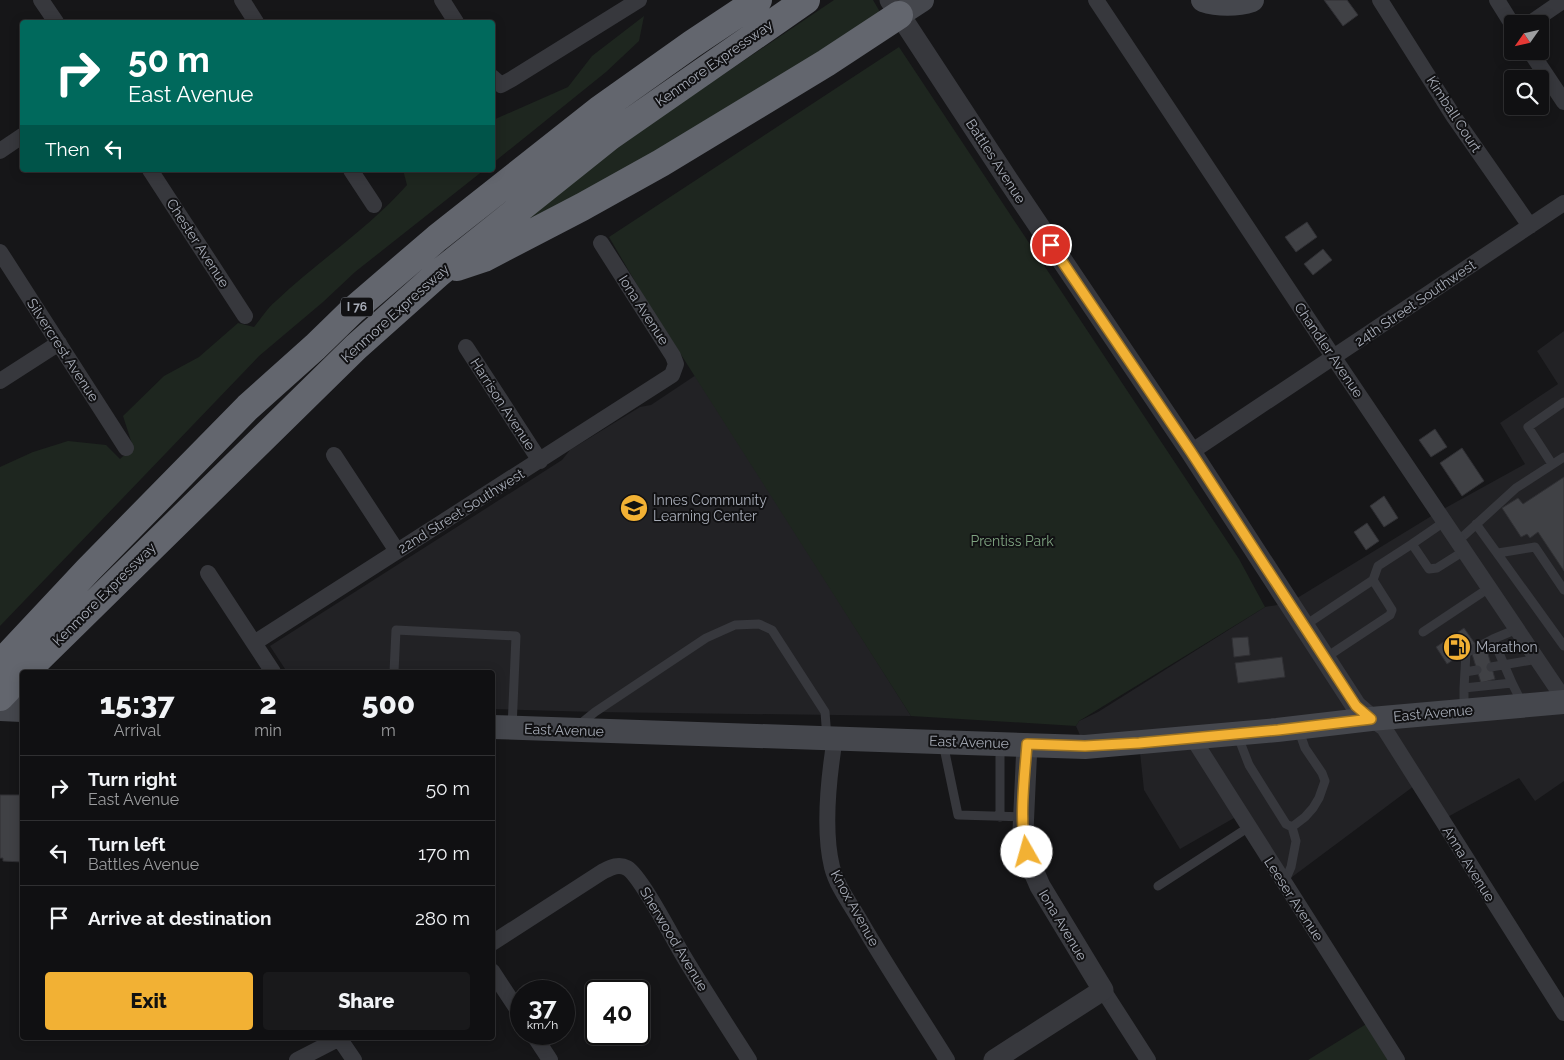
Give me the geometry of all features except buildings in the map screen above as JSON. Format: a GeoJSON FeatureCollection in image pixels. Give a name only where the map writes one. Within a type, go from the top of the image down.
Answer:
{"type":"FeatureCollection","features":[{"type":"Feature","properties":{"kind":"highway","name":"Kenmore Expressway"},"geometry":{"type":"LineString","coordinates":[[0,664],[95,563],[241,414],[315,348],[352,311],[437,238],[599,110],[758,0]]}},
{"type":"Feature","properties":{"kind":"highway","name":"Kenmore Expressway"},"geometry":{"type":"LineString","coordinates":[[28,670],[356,347],[439,273],[608,136],[806,0]]}},
{"type":"Feature","properties":{"kind":"highway"},"geometry":{"type":"LineString","coordinates":[[439,273],[484,258],[606,194],[728,123],[826,63],[894,7]]}},
{"type":"Feature","properties":{"kind":"highway","name":"Kenmore Expressway"},"geometry":{"type":"LineString","coordinates":[[0,697],[20,678]]}},
{"type":"Feature","properties":{"kind":"main road"},"geometry":{"type":"LineString","coordinates":[[894,7],[922,0]]}},
{"type":"Feature","properties":{"kind":"main road"},"geometry":{"type":"LineString","coordinates":[[1203,0],[1212,3],[1252,0]]}},
{"type":"Feature","properties":{"kind":"main road","name":"East Avenue"},"geometry":{"type":"LineString","coordinates":[[502,728],[1085,746],[1298,728],[1371,719],[1464,700],[1524,705],[1564,700]]}},
{"type":"Feature","properties":{"kind":"main road"},"geometry":{"type":"LineString","coordinates":[[0,709],[20,710]]}},
{"type":"Feature","properties":{"kind":"street"},"geometry":{"type":"LineString","coordinates":[[41,0],[55,20]]}},
{"type":"Feature","properties":{"kind":"street"},"geometry":{"type":"LineString","coordinates":[[242,0],[255,20]]}},
{"type":"Feature","properties":{"kind":"street"},"geometry":{"type":"LineString","coordinates":[[442,0],[455,20]]}},
{"type":"Feature","properties":{"kind":"street"},"geometry":{"type":"LineString","coordinates":[[495,80],[501,85],[512,79],[639,0]]}},
{"type":"Feature","properties":{"kind":"street","name":"Chandler Avenue"},"geometry":{"type":"LineString","coordinates":[[1096,0],[1564,700]]}},
{"type":"Feature","properties":{"kind":"street","name":"Kimball Court"},"geometry":{"type":"LineString","coordinates":[[1380,0],[1454,117],[1530,226]]}},
{"type":"Feature","properties":{"kind":"street"},"geometry":{"type":"LineString","coordinates":[[1497,0],[1506,15]]}},
{"type":"Feature","properties":{"kind":"street"},"geometry":{"type":"LineString","coordinates":[[1542,15],[1564,0]]}},
{"type":"Feature","properties":{"kind":"street","name":"Battles Avenue"},"geometry":{"type":"LineString","coordinates":[[894,7],[1191,452],[1356,706],[1371,719]]}},
{"type":"Feature","properties":{"kind":"street"},"geometry":{"type":"LineString","coordinates":[[1536,60],[1564,102]]}},
{"type":"Feature","properties":{"kind":"street"},"geometry":{"type":"LineString","coordinates":[[0,150],[20,137]]}},
{"type":"Feature","properties":{"kind":"street","name":"Chester Avenue"},"geometry":{"type":"LineString","coordinates":[[151,172],[245,316]]}},
{"type":"Feature","properties":{"kind":"street"},"geometry":{"type":"LineString","coordinates":[[353,172],[374,205]]}},
{"type":"Feature","properties":{"kind":"street","name":"24th Street Southwest"},"geometry":{"type":"LineString","coordinates":[[1191,452],[1564,204]]}},
{"type":"Feature","properties":{"kind":"street","name":"Iona Avenue"},"geometry":{"type":"LineString","coordinates":[[601,243],[673,356],[676,364],[675,371],[669,378]]}},
{"type":"Feature","properties":{"kind":"street","name":"Silvercrest Avenue"},"geometry":{"type":"LineString","coordinates":[[0,252],[126,448]]}},
{"type":"Feature","properties":{"kind":"street"},"geometry":{"type":"LineString","coordinates":[[0,381],[59,343]]}},
{"type":"Feature","properties":{"kind":"street","name":"Harrison Avenue"},"geometry":{"type":"LineString","coordinates":[[466,346],[540,460]]}},
{"type":"Feature","properties":{"kind":"street","name":"22nd Street Southwest"},"geometry":{"type":"LineString","coordinates":[[254,643],[669,378]]}},
{"type":"Feature","properties":{"kind":"street"},"geometry":{"type":"LineString","coordinates":[[334,454],[398,551]]}},
{"type":"Feature","properties":{"kind":"street"},"geometry":{"type":"LineString","coordinates":[[208,573],[272,670]]}},
{"type":"Feature","properties":{"kind":"street","name":"Anna Avenue"},"geometry":{"type":"LineString","coordinates":[[1371,719],[1384,728],[1564,1013]]}},
{"type":"Feature","properties":{"kind":"street","name":"Leeser Avenue"},"geometry":{"type":"LineString","coordinates":[[1192,737],[1397,1060]]}},
{"type":"Feature","properties":{"kind":"street","name":"Knox Avenue"},"geometry":{"type":"LineString","coordinates":[[831,738],[828,837],[832,869],[871,939],[947,1060]]}},
{"type":"Feature","properties":{"kind":"street","name":"Iona Avenue"},"geometry":{"type":"LineString","coordinates":[[1027,744],[1024,817],[1025,846],[1040,886],[1148,1060]]}},
{"type":"Feature","properties":{"kind":"street","name":"Sherwood Avenue"},"geometry":{"type":"LineString","coordinates":[[495,941],[611,867],[620,866],[627,868],[634,874],[749,1060]]}},
{"type":"Feature","properties":{"kind":"street"},"geometry":{"type":"LineString","coordinates":[[495,975],[510,998]]}},
{"type":"Feature","properties":{"kind":"street"},"geometry":{"type":"LineString","coordinates":[[994,1060],[1103,990]]}},
{"type":"Feature","properties":{"kind":"street"},"geometry":{"type":"LineString","coordinates":[[297,1060],[335,1040]]}},
{"type":"Feature","properties":{"kind":"street"},"geometry":{"type":"LineString","coordinates":[[340,1040],[354,1060]]}},
{"type":"Feature","properties":{"kind":"street"},"geometry":{"type":"LineString","coordinates":[[540,1045],[550,1060]]}},
{"type":"Feature","properties":{"kind":"lane"},"geometry":{"type":"LineString","coordinates":[[1552,464],[1528,427],[1564,402]]}},
{"type":"Feature","properties":{"kind":"lane"},"geometry":{"type":"LineString","coordinates":[[1412,544],[1429,569],[1437,568],[1461,546],[1476,524],[1516,488],[1564,457]]}},
{"type":"Feature","properties":{"kind":"lane"},"geometry":{"type":"LineString","coordinates":[[1304,626],[1373,580],[1378,566],[1444,522]]}},
{"type":"Feature","properties":{"kind":"lane"},"geometry":{"type":"LineString","coordinates":[[1476,524],[1564,646]]}},
{"type":"Feature","properties":{"kind":"lane"},"geometry":{"type":"LineString","coordinates":[[1498,553],[1535,547],[1564,590]]}},
{"type":"Feature","properties":{"kind":"lane"},"geometry":{"type":"LineString","coordinates":[[1325,658],[1390,615],[1392,610],[1373,580]]}},
{"type":"Feature","properties":{"kind":"lane"},"geometry":{"type":"LineString","coordinates":[[1423,632],[1489,588]]}},
{"type":"Feature","properties":{"kind":"lane"},"geometry":{"type":"LineString","coordinates":[[572,730],[595,712],[706,638],[735,625],[759,624],[772,630],[825,712],[831,738]]}},
{"type":"Feature","properties":{"kind":"lane"},"geometry":{"type":"LineString","coordinates":[[394,670],[396,630],[516,636],[514,672],[502,728]]}},
{"type":"Feature","properties":{"kind":"lane"},"geometry":{"type":"LineString","coordinates":[[1512,683],[1464,700],[1466,653],[1493,639],[1517,630]]}},
{"type":"Feature","properties":{"kind":"lane"},"geometry":{"type":"LineString","coordinates":[[1493,639],[1503,665],[1524,705]]}},
{"type":"Feature","properties":{"kind":"lane"},"geometry":{"type":"LineString","coordinates":[[1491,667],[1538,660]]}},
{"type":"Feature","properties":{"kind":"lane"},"geometry":{"type":"LineString","coordinates":[[1465,672],[1477,670]]}},
{"type":"Feature","properties":{"kind":"lane"},"geometry":{"type":"LineString","coordinates":[[1292,827],[1305,818],[1313,808],[1325,781],[1322,773],[1305,748],[1298,728]]}},
{"type":"Feature","properties":{"kind":"lane"},"geometry":{"type":"LineString","coordinates":[[1237,734],[1249,765],[1286,824],[1292,827],[1296,841],[1291,867],[1284,883]]}},
{"type":"Feature","properties":{"kind":"lane"},"geometry":{"type":"LineString","coordinates":[[942,741],[958,816],[1024,817]]}},
{"type":"Feature","properties":{"kind":"lane"},"geometry":{"type":"LineString","coordinates":[[1000,743],[1000,817]]}},
{"type":"Feature","properties":{"kind":"lane"},"geometry":{"type":"LineString","coordinates":[[1158,886],[1249,827]]}},
{"type":"Feature","properties":{"kind":"shaded area"},"geometry":{"type":"Polygon","coordinates":[[[1564,331],[1564,781],[1535,801],[1519,778],[1442,820],[1418,783],[1284,883],[1241,814],[1180,849],[1144,790],[1139,743],[1085,747],[1076,726],[1079,721],[1098,712],[1265,607],[1289,603],[1438,512],[1525,464],[1500,423],[1558,384],[1537,351],[1564,331]]]}},
{"type":"Feature","properties":{"kind":"shaded area","name":"Innes Community Learning Center"},"geometry":{"type":"Polygon","coordinates":[[[696,375],[911,716],[495,709],[495,670],[286,670],[270,646],[562,460],[570,450],[640,407],[651,405],[696,375]]]}},
{"type":"Feature","properties":{"kind":"green space"},"geometry":{"type":"Polygon","coordinates":[[[834,0],[873,0],[880,12],[684,143],[494,243],[561,189],[666,113],[834,0]]]}},
{"type":"Feature","properties":{"kind":"green space"},"geometry":{"type":"Polygon","coordinates":[[[644,16],[639,41],[606,72],[495,161],[495,119],[568,87],[592,56],[644,16]]]}},
{"type":"Feature","properties":{"kind":"green space","name":"Prentiss Park"},"geometry":{"type":"Polygon","coordinates":[[[899,47],[1239,559],[1265,607],[1079,721],[1076,726],[911,716],[643,295],[609,237],[899,47]]]}},
{"type":"Feature","properties":{"kind":"green space"},"geometry":{"type":"Polygon","coordinates":[[[404,172],[481,172],[355,272],[323,302],[259,356],[0,626],[0,467],[33,452],[68,441],[106,445],[120,459],[133,447],[123,416],[164,376],[199,357],[238,323],[254,327],[273,304],[376,216],[407,185],[404,172]]]}},
{"type":"Feature","properties":{"kind":"green space"},"geometry":{"type":"Polygon","coordinates":[[[1368,1023],[1392,1060],[1308,1060],[1368,1023]]]}},
{"type":"Feature","properties":{"kind":"place","name":"Innes Community Learning Center"},"geometry":{"type":"Point","coordinates":[634,508]}},
{"type":"Feature","properties":{"kind":"place","name":"Marathon"},"geometry":{"type":"Point","coordinates":[1457,647]}},
{"type":"Feature","properties":{"kind":"route"},"geometry":{"type":"LineString","coordinates":[[1027,852],[1024,831],[1027,744],[1085,746],[1139,743],[1371,719],[1356,706],[1191,452],[1051,245]]}}]}
